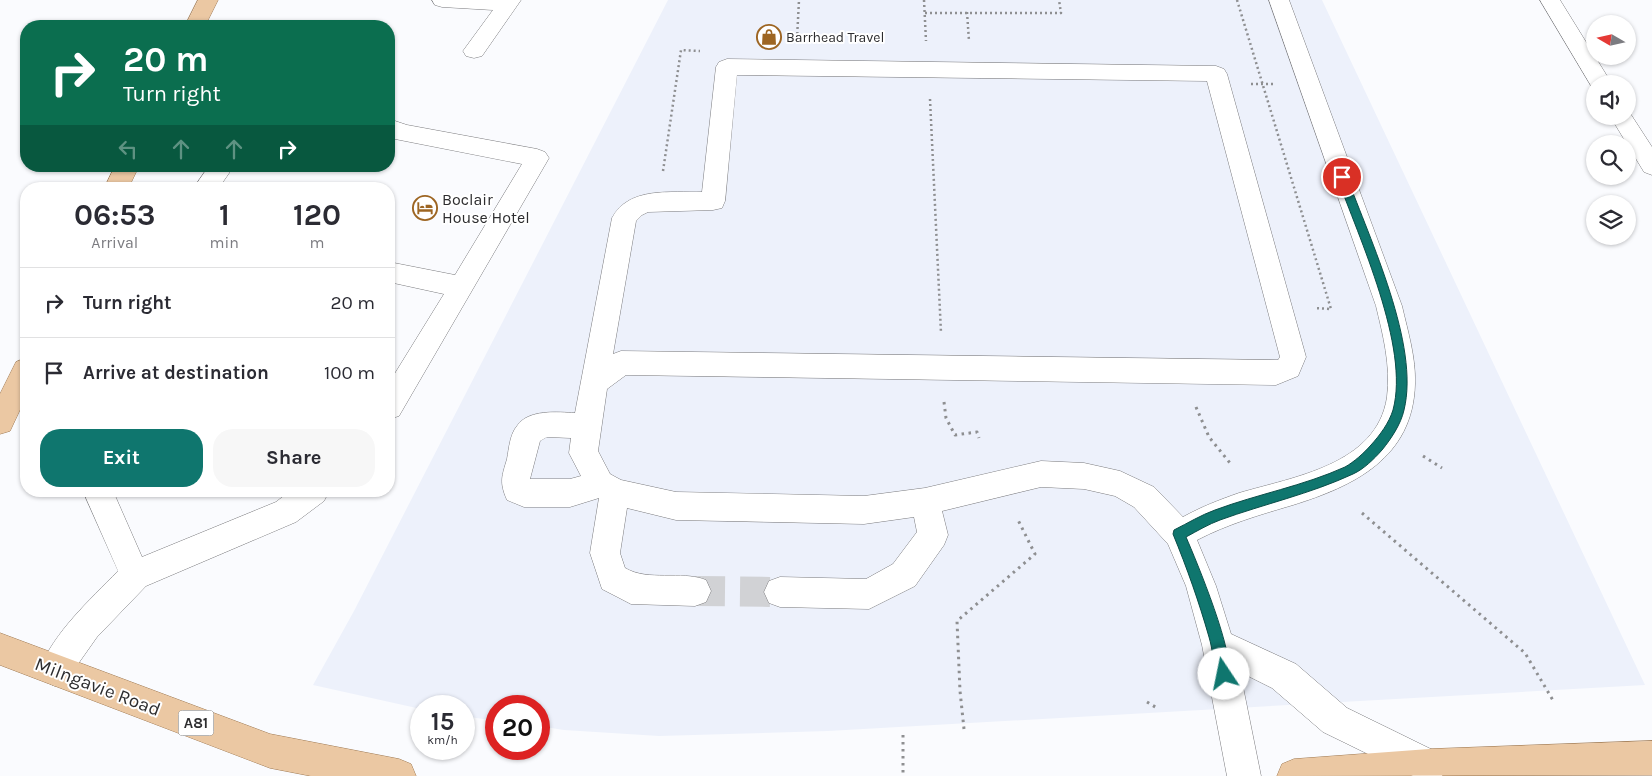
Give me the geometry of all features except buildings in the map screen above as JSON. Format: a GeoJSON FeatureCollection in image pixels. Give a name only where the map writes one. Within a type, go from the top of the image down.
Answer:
{"type":"FeatureCollection","features":[{"type":"Feature","properties":{"kind":"main road"},"geometry":{"type":"LineString","coordinates":[[198,20],[208,0]]}},
{"type":"Feature","properties":{"kind":"main road"},"geometry":{"type":"LineString","coordinates":[[0,422],[20,382]]}},
{"type":"Feature","properties":{"kind":"main road","name":"Milngavie Road"},"geometry":{"type":"LineString","coordinates":[[0,649],[270,751],[399,776]]}},
{"type":"Feature","properties":{"kind":"main road"},"geometry":{"type":"LineString","coordinates":[[1294,776],[1429,766],[1652,758]]}},
{"type":"Feature","properties":{"kind":"street"},"geometry":{"type":"LineString","coordinates":[[442,0],[510,2]]}},
{"type":"Feature","properties":{"kind":"street"},"geometry":{"type":"LineString","coordinates":[[1179,534],[1217,515],[1279,497],[1351,470],[1370,455],[1385,438],[1398,411],[1402,380],[1398,343],[1389,306],[1279,0]]}},
{"type":"Feature","properties":{"kind":"street"},"geometry":{"type":"LineString","coordinates":[[1550,0],[1596,75]]}},
{"type":"Feature","properties":{"kind":"street"},"geometry":{"type":"LineString","coordinates":[[474,51],[510,2]]}},
{"type":"Feature","properties":{"kind":"street"},"geometry":{"type":"LineString","coordinates":[[595,382],[621,363],[1276,373],[1288,368],[1293,357],[1216,74],[727,67],[713,201],[647,203],[633,208],[624,218],[587,426],[583,453],[608,487],[606,553],[613,578],[631,589],[695,591]]}},
{"type":"Feature","properties":{"kind":"street"},"geometry":{"type":"LineString","coordinates":[[1627,125],[1652,166]]}},
{"type":"Feature","properties":{"kind":"street"},"geometry":{"type":"LineString","coordinates":[[395,129],[403,133],[537,158],[395,397]]}},
{"type":"Feature","properties":{"kind":"street"},"geometry":{"type":"LineString","coordinates":[[395,273],[462,287]]}},
{"type":"Feature","properties":{"kind":"street"},"geometry":{"type":"LineString","coordinates":[[587,426],[540,426],[532,428],[527,434],[516,483],[517,490],[524,493],[570,493],[608,487],[676,506],[864,510],[925,502],[1041,474],[1084,476],[1120,484],[1144,497],[1179,534],[1200,586],[1218,644],[1244,776]]}},
{"type":"Feature","properties":{"kind":"street"},"geometry":{"type":"LineString","coordinates":[[101,497],[135,575]]}},
{"type":"Feature","properties":{"kind":"street"},"geometry":{"type":"LineString","coordinates":[[55,670],[86,626],[135,575],[286,512],[306,497]]}},
{"type":"Feature","properties":{"kind":"street"},"geometry":{"type":"LineString","coordinates":[[780,592],[870,594],[904,575],[933,535],[925,502]]}},
{"type":"Feature","properties":{"kind":"street"},"geometry":{"type":"LineString","coordinates":[[1218,644],[1284,676],[1335,720],[1429,766]]}},
{"type":"Feature","properties":{"kind":"path"},"geometry":{"type":"LineString","coordinates":[[924,0],[926,42]]}},
{"type":"Feature","properties":{"kind":"path"},"geometry":{"type":"LineString","coordinates":[[925,13],[1060,13],[1058,0]]}},
{"type":"Feature","properties":{"kind":"path"},"geometry":{"type":"LineString","coordinates":[[1237,0],[1331,308],[1280,308]]}},
{"type":"Feature","properties":{"kind":"path"},"geometry":{"type":"LineString","coordinates":[[1218,84],[1310,84]]}},
{"type":"Feature","properties":{"kind":"path"},"geometry":{"type":"LineString","coordinates":[[929,94],[941,338]]}},
{"type":"Feature","properties":{"kind":"path"},"geometry":{"type":"LineString","coordinates":[[1186,372],[1200,422],[1211,443],[1230,463]]}},
{"type":"Feature","properties":{"kind":"path"},"geometry":{"type":"LineString","coordinates":[[944,399],[946,418],[955,435],[976,432],[979,438]]}},
{"type":"Feature","properties":{"kind":"path"},"geometry":{"type":"LineString","coordinates":[[1423,456],[1442,468]]}},
{"type":"Feature","properties":{"kind":"path"},"geometry":{"type":"LineString","coordinates":[[1362,513],[1525,653],[1554,702]]}},
{"type":"Feature","properties":{"kind":"path"},"geometry":{"type":"LineString","coordinates":[[964,729],[960,691],[957,621],[1035,554],[1018,520]]}},
{"type":"Feature","properties":{"kind":"path"},"geometry":{"type":"LineString","coordinates":[[1148,702],[1157,708]]}},
{"type":"Feature","properties":{"kind":"path"},"geometry":{"type":"LineString","coordinates":[[903,735],[903,776]]}},
{"type":"Feature","properties":{"kind":"shaded area"},"geometry":{"type":"Polygon","coordinates":[[[668,0],[1322,0],[1645,685],[828,731],[659,736],[550,728],[550,695],[485,695],[485,719],[475,718],[475,695],[410,695],[410,707],[313,685],[354,611],[668,0]]]}},
{"type":"Feature","properties":{"kind":"tunnel"},"geometry":{"type":"LineString","coordinates":[[695,591],[780,592]]}},
{"type":"Feature","properties":{"kind":"place","name":"Barrhead Travel"},"geometry":{"type":"Point","coordinates":[769,37]}},
{"type":"Feature","properties":{"kind":"place","name":"Boclair House Hotel"},"geometry":{"type":"Point","coordinates":[425,208]}},
{"type":"Feature","properties":{"kind":"route"},"geometry":{"type":"LineString","coordinates":[[1224,674],[1218,644],[1200,586],[1179,534],[1217,515],[1279,497],[1351,470],[1370,455],[1385,438],[1398,411],[1402,380],[1398,343],[1389,306],[1342,177]]}}]}
